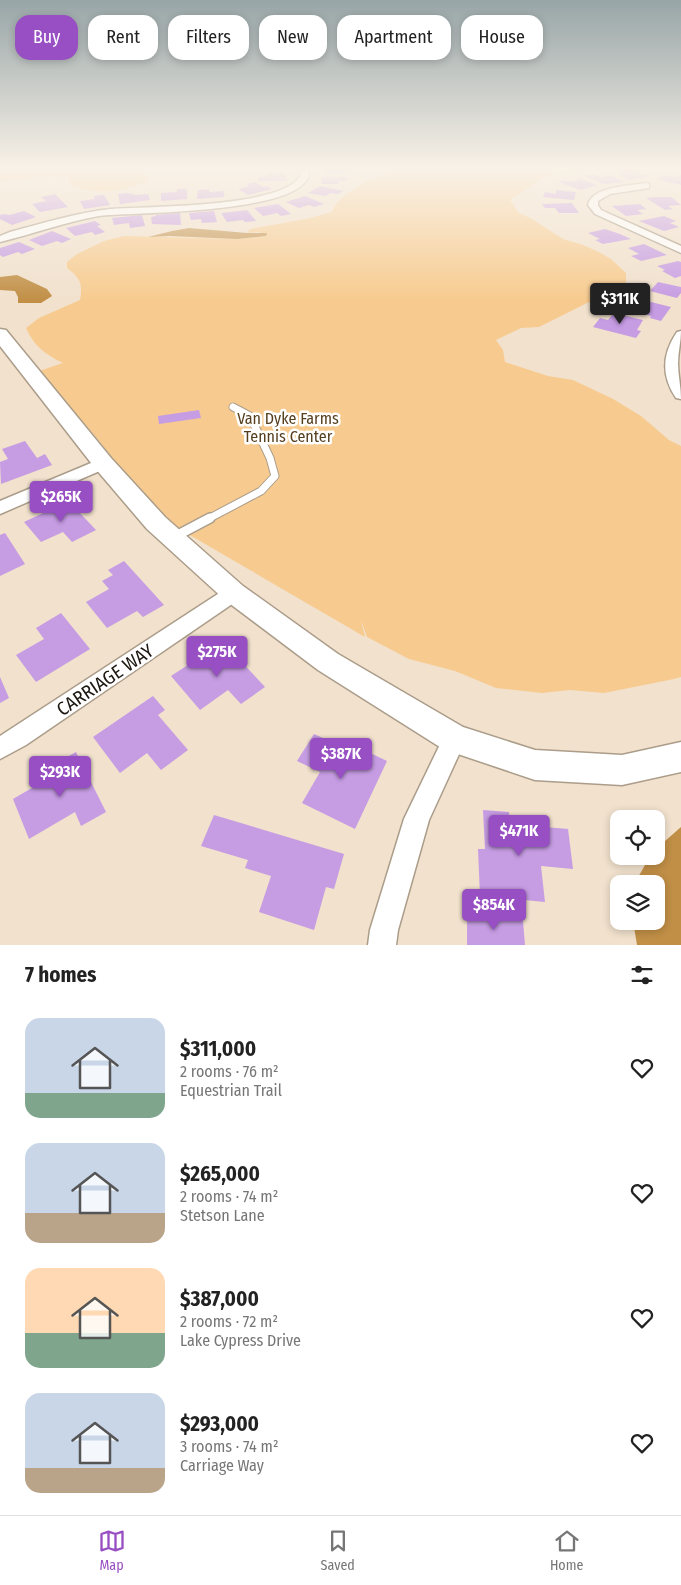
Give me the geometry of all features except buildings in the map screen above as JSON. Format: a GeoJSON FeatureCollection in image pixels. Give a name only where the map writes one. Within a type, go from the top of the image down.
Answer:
{"type":"FeatureCollection","features":[{"type":"Feature","properties":{"kind":"street"},"geometry":{"type":"LineString","coordinates":[[0,239],[25,230],[78,217],[109,212]]}},
{"type":"Feature","properties":{"kind":"street"},"geometry":{"type":"LineString","coordinates":[[598,212],[681,250]]}},
{"type":"Feature","properties":{"kind":"street"},"geometry":{"type":"LineString","coordinates":[[0,334],[103,463],[156,523],[234,593],[328,662],[454,739],[535,765],[622,770],[681,757]]}},
{"type":"Feature","properties":{"kind":"street"},"geometry":{"type":"LineString","coordinates":[[681,335],[674,346],[670,364],[674,385],[681,395]]}},
{"type":"Feature","properties":{"kind":"street"},"geometry":{"type":"LineString","coordinates":[[0,508],[103,463]]}},
{"type":"Feature","properties":{"kind":"street","name":"CARRIAGE WAY"},"geometry":{"type":"LineString","coordinates":[[0,748],[18,738],[234,593]]}},
{"type":"Feature","properties":{"kind":"street"},"geometry":{"type":"LineString","coordinates":[[382,945],[384,930],[417,819],[454,739]]}},
{"type":"Feature","properties":{"kind":"lane"},"geometry":{"type":"LineString","coordinates":[[172,538],[261,491],[275,476],[270,458],[250,416],[233,407]]}},
{"type":"Feature","properties":{"kind":"green space","name":"Van Dyke Farms Tennis Center"},"geometry":{"type":"Polygon","coordinates":[[[332,212],[518,212],[563,239],[599,252],[611,259],[626,273],[626,283],[604,299],[587,303],[539,327],[521,328],[496,340],[503,350],[505,362],[548,376],[573,380],[613,399],[641,416],[669,440],[681,446],[681,677],[604,693],[570,690],[542,693],[496,688],[455,671],[409,659],[367,637],[361,620],[365,637],[157,516],[95,436],[39,371],[63,363],[41,349],[32,340],[26,328],[39,318],[80,300],[80,281],[67,268],[67,262],[77,254],[104,241],[124,236],[237,239],[266,236],[258,232],[247,233],[250,229],[306,219],[332,212]]]}},
{"type":"Feature","properties":{"kind":"shaded area"},"geometry":{"type":"Polygon","coordinates":[[[189,228],[267,233],[266,236],[237,239],[148,237],[189,228]]]}},
{"type":"Feature","properties":{"kind":"shaded area"},"geometry":{"type":"Polygon","coordinates":[[[17,275],[47,289],[52,296],[41,303],[18,303],[15,291],[0,290],[0,277],[17,275]]]}},
{"type":"Feature","properties":{"kind":"shaded area"},"geometry":{"type":"Polygon","coordinates":[[[681,827],[681,945],[637,945],[634,930],[665,930],[665,875],[639,875],[645,865],[665,865],[665,841],[681,827]]]}}]}
